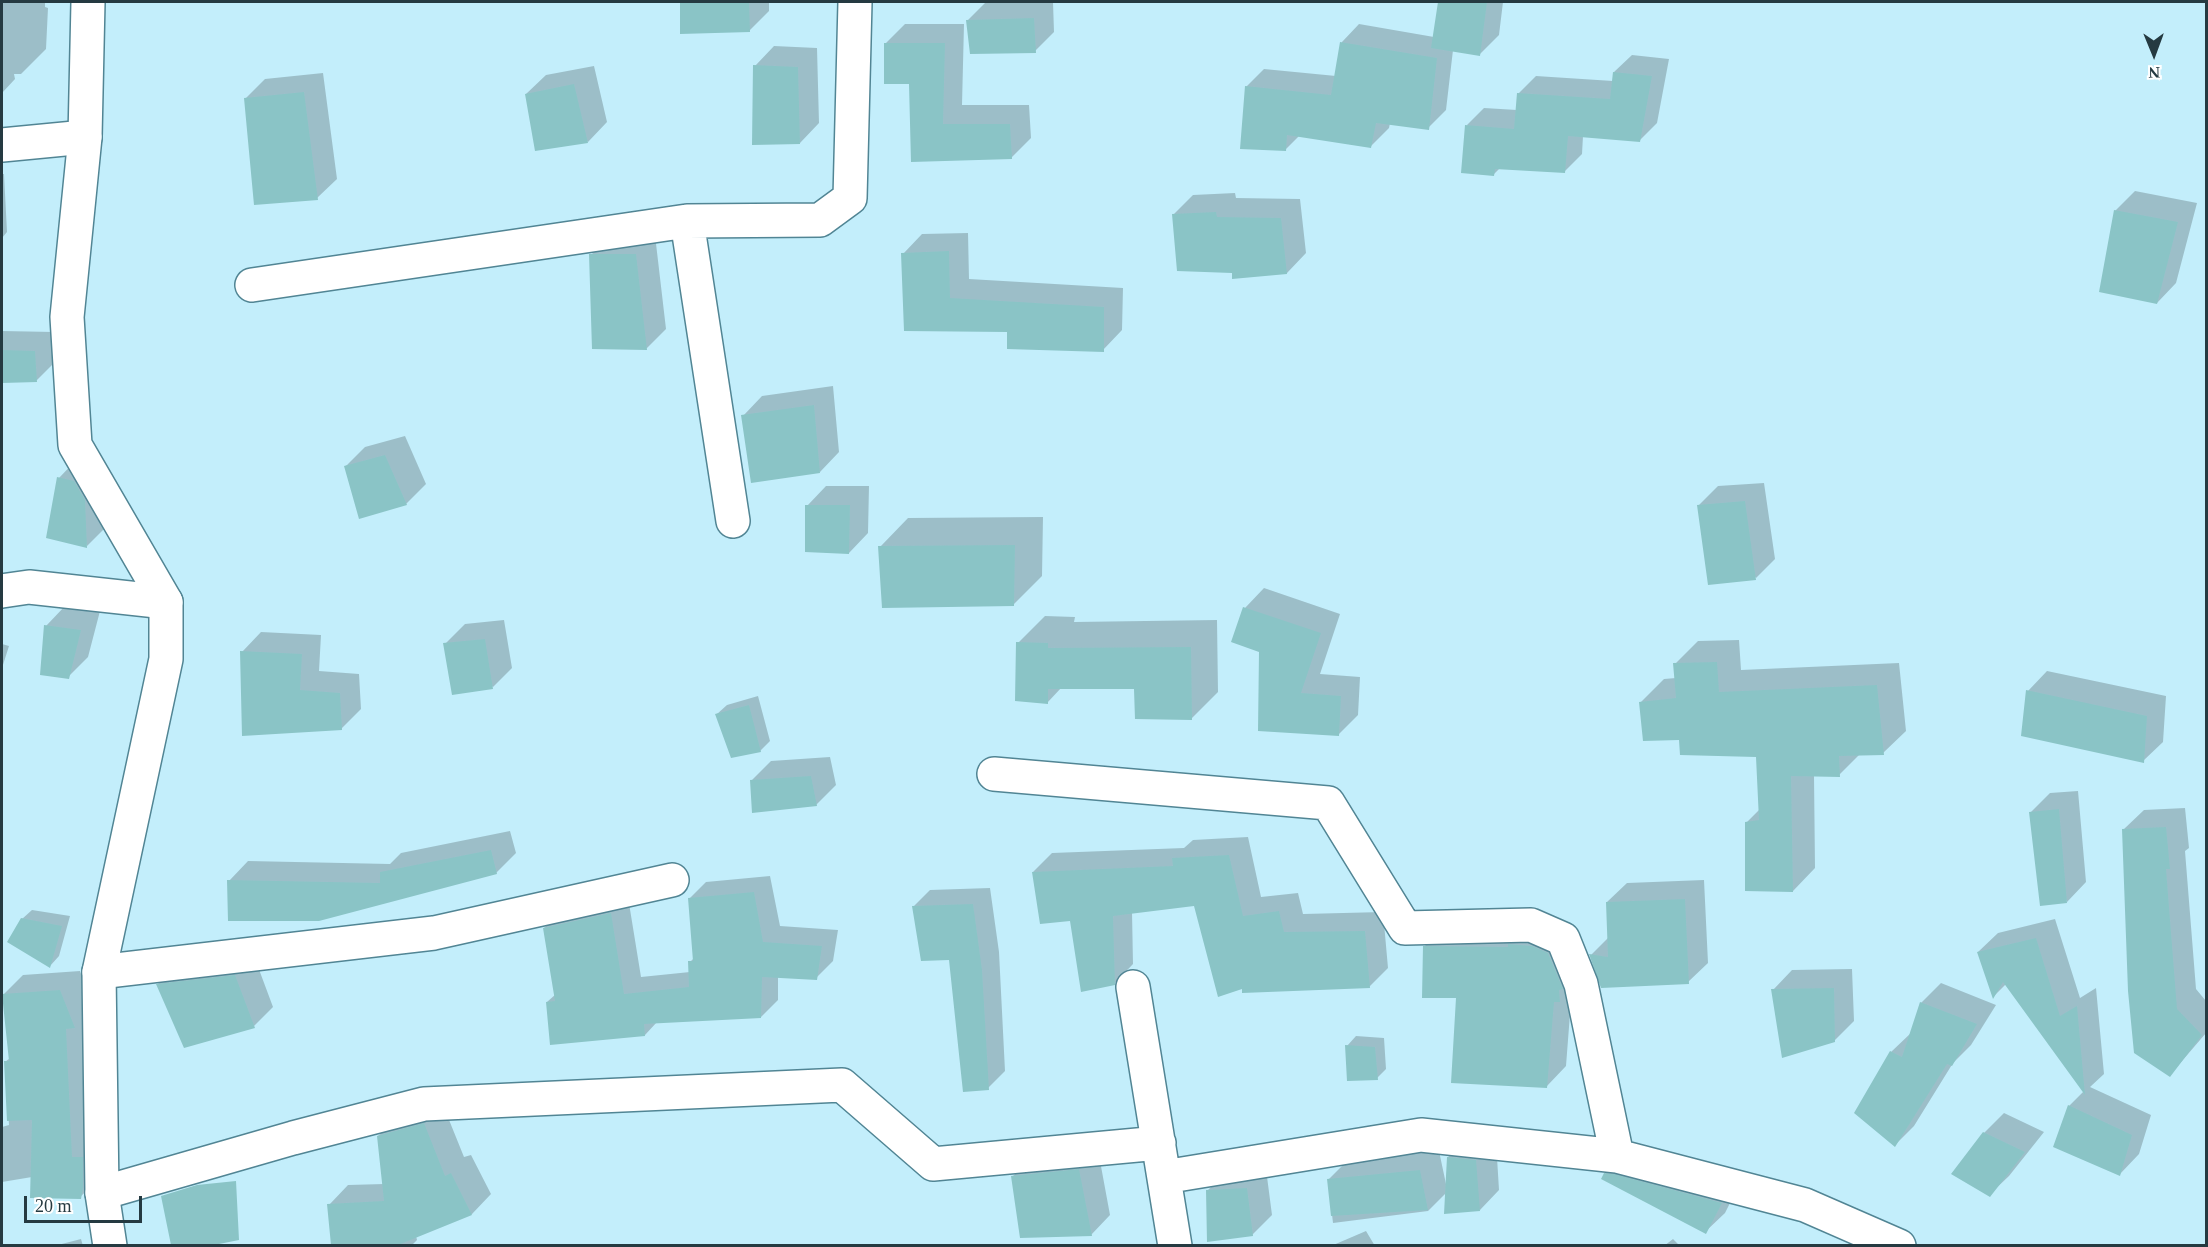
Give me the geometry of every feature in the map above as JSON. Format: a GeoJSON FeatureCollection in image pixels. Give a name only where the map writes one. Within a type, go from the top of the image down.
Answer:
{"type":"FeatureCollection","features":[{"type":"Feature","properties":{"kind":"street"},"geometry":{"type":"LineString","coordinates":[[88,2],[85,137],[67,317],[75,445],[166,602],[166,658],[99,972],[102,1193],[110,1245]]}},
{"type":"Feature","properties":{"kind":"street"},"geometry":{"type":"LineString","coordinates":[[252,285],[687,221],[820,220],[850,198],[855,2]]}},
{"type":"Feature","properties":{"kind":"street"},"geometry":{"type":"LineString","coordinates":[[2,145],[85,137]]}},
{"type":"Feature","properties":{"kind":"street"},"geometry":{"type":"LineString","coordinates":[[687,221],[733,521]]}},
{"type":"Feature","properties":{"kind":"street"},"geometry":{"type":"LineString","coordinates":[[2,591],[29,587],[166,602]]}},
{"type":"Feature","properties":{"kind":"street"},"geometry":{"type":"LineString","coordinates":[[994,774],[1328,803],[1405,928],[1531,925],[1563,939],[1581,984],[1617,1156]]}},
{"type":"Feature","properties":{"kind":"street"},"geometry":{"type":"LineString","coordinates":[[99,972],[434,933],[672,880]]}},
{"type":"Feature","properties":{"kind":"street"},"geometry":{"type":"LineString","coordinates":[[1133,987],[1175,1245]]}},
{"type":"Feature","properties":{"kind":"street"},"geometry":{"type":"LineString","coordinates":[[102,1193],[293,1138],[424,1104],[842,1085],[933,1164],[1159,1143]]}},
{"type":"Feature","properties":{"kind":"street"},"geometry":{"type":"LineString","coordinates":[[1164,1177],[1421,1135],[1617,1156],[1805,1205],[1899,1245]]}},
{"type":"Feature","properties":{"kind":"building"},"geometry":{"type":"Polygon","coordinates":[[[680,2],[749,2],[750,32],[680,34],[680,2]]]}},
{"type":"Feature","properties":{"kind":"building"},"geometry":{"type":"Polygon","coordinates":[[[1438,2],[1487,2],[1480,56],[1431,48],[1438,2]]]}},
{"type":"Feature","properties":{"kind":"building"},"geometry":{"type":"Polygon","coordinates":[[[1034,18],[1036,53],[970,54],[966,20],[1034,18]]]}},
{"type":"Feature","properties":{"kind":"building"},"geometry":{"type":"Polygon","coordinates":[[[1340,42],[1437,58],[1429,130],[1376,123],[1371,148],[1287,135],[1286,151],[1240,149],[1245,86],[1331,95],[1340,42]]]}},
{"type":"Feature","properties":{"kind":"building"},"geometry":{"type":"Polygon","coordinates":[[[884,43],[945,43],[943,124],[1010,124],[1012,159],[911,162],[909,84],[884,84],[884,43]]]}},
{"type":"Feature","properties":{"kind":"building"},"geometry":{"type":"Polygon","coordinates":[[[753,65],[798,67],[800,144],[752,145],[753,65]]]}},
{"type":"Feature","properties":{"kind":"building"},"geometry":{"type":"Polygon","coordinates":[[[1613,72],[1652,76],[1640,142],[1568,136],[1565,173],[1495,169],[1494,176],[1461,173],[1465,125],[1514,129],[1517,93],[1610,99],[1613,72]]]}},
{"type":"Feature","properties":{"kind":"building"},"geometry":{"type":"Polygon","coordinates":[[[574,84],[588,143],[535,151],[525,94],[574,84]]]}},
{"type":"Feature","properties":{"kind":"building"},"geometry":{"type":"Polygon","coordinates":[[[304,92],[318,200],[254,205],[244,98],[304,92]]]}},
{"type":"Feature","properties":{"kind":"building"},"geometry":{"type":"Polygon","coordinates":[[[2114,210],[2178,222],[2157,304],[2099,292],[2114,210]]]}},
{"type":"Feature","properties":{"kind":"building"},"geometry":{"type":"Polygon","coordinates":[[[1216,212],[1217,217],[1281,218],[1287,274],[1232,279],[1232,273],[1177,271],[1172,214],[1216,212]]]}},
{"type":"Feature","properties":{"kind":"building"},"geometry":{"type":"Polygon","coordinates":[[[949,251],[950,298],[1104,307],[1104,352],[1007,349],[1007,332],[904,331],[901,253],[949,251]]]}},
{"type":"Feature","properties":{"kind":"building"},"geometry":{"type":"Polygon","coordinates":[[[589,254],[636,254],[647,350],[592,349],[589,254]]]}},
{"type":"Feature","properties":{"kind":"building"},"geometry":{"type":"Polygon","coordinates":[[[2,350],[35,351],[37,382],[2,383],[2,350]]]}},
{"type":"Feature","properties":{"kind":"building"},"geometry":{"type":"Polygon","coordinates":[[[814,405],[820,473],[751,483],[741,415],[814,405]]]}},
{"type":"Feature","properties":{"kind":"building"},"geometry":{"type":"Polygon","coordinates":[[[385,455],[407,505],[359,519],[344,466],[385,455]]]}},
{"type":"Feature","properties":{"kind":"building"},"geometry":{"type":"Polygon","coordinates":[[[57,477],[74,481],[85,500],[87,548],[46,538],[57,477]]]}},
{"type":"Feature","properties":{"kind":"building"},"geometry":{"type":"Polygon","coordinates":[[[1745,501],[1756,580],[1708,585],[1697,505],[1745,501]]]}},
{"type":"Feature","properties":{"kind":"building"},"geometry":{"type":"Polygon","coordinates":[[[805,505],[850,505],[849,554],[805,552],[805,505]]]}},
{"type":"Feature","properties":{"kind":"building"},"geometry":{"type":"Polygon","coordinates":[[[1015,545],[1014,606],[882,608],[878,546],[1015,545]]]}},
{"type":"Feature","properties":{"kind":"building"},"geometry":{"type":"Polygon","coordinates":[[[1243,607],[1321,633],[1301,693],[1341,696],[1339,736],[1258,731],[1259,652],[1231,642],[1243,607]]]}},
{"type":"Feature","properties":{"kind":"building"},"geometry":{"type":"Polygon","coordinates":[[[44,625],[81,630],[69,679],[40,675],[44,625]]]}},
{"type":"Feature","properties":{"kind":"building"},"geometry":{"type":"Polygon","coordinates":[[[485,639],[493,689],[452,695],[443,643],[485,639]]]}},
{"type":"Feature","properties":{"kind":"building"},"geometry":{"type":"Polygon","coordinates":[[[1016,642],[1048,643],[1048,648],[1191,647],[1192,720],[1135,719],[1134,689],[1048,689],[1048,704],[1015,701],[1016,642]]]}},
{"type":"Feature","properties":{"kind":"building"},"geometry":{"type":"Polygon","coordinates":[[[240,651],[302,654],[300,690],[340,693],[342,730],[242,736],[240,651]]]}},
{"type":"Feature","properties":{"kind":"building"},"geometry":{"type":"Polygon","coordinates":[[[1717,662],[1719,692],[1877,685],[1884,755],[1839,756],[1840,777],[1791,776],[1793,892],[1745,891],[1745,822],[1759,820],[1756,757],[1680,755],[1679,740],[1643,741],[1639,702],[1676,698],[1673,663],[1717,662]]]}},
{"type":"Feature","properties":{"kind":"building"},"geometry":{"type":"Polygon","coordinates":[[[2026,690],[2147,716],[2144,763],[2021,736],[2026,690]]]}},
{"type":"Feature","properties":{"kind":"building"},"geometry":{"type":"Polygon","coordinates":[[[749,705],[761,752],[731,758],[715,714],[749,705]]]}},
{"type":"Feature","properties":{"kind":"building"},"geometry":{"type":"Polygon","coordinates":[[[811,776],[817,806],[752,813],[750,780],[811,776]]]}},
{"type":"Feature","properties":{"kind":"building"},"geometry":{"type":"Polygon","coordinates":[[[2059,809],[2067,903],[2040,906],[2029,812],[2059,809]]]}},
{"type":"Feature","properties":{"kind":"building"},"geometry":{"type":"Polygon","coordinates":[[[2166,827],[2170,869],[2166,869],[2177,1009],[2202,1035],[2170,1077],[2134,1053],[2128,991],[2122,829],[2166,827]]]}},
{"type":"Feature","properties":{"kind":"building"},"geometry":{"type":"Polygon","coordinates":[[[491,850],[497,874],[319,921],[228,921],[227,880],[380,883],[380,872],[491,850]]]}},
{"type":"Feature","properties":{"kind":"building"},"geometry":{"type":"Polygon","coordinates":[[[1229,855],[1243,916],[1279,911],[1284,932],[1365,931],[1370,988],[1242,993],[1242,989],[1218,997],[1194,906],[1113,916],[1115,985],[1081,992],[1070,921],[1040,924],[1032,872],[1173,866],[1172,858],[1229,855]]]}},
{"type":"Feature","properties":{"kind":"building"},"geometry":{"type":"Polygon","coordinates":[[[754,892],[763,942],[822,946],[817,980],[762,977],[761,1018],[644,1024],[645,1036],[550,1045],[546,1002],[555,1001],[543,928],[611,913],[624,994],[689,987],[688,961],[693,961],[688,898],[754,892]]]}},
{"type":"Feature","properties":{"kind":"building"},"geometry":{"type":"Polygon","coordinates":[[[1685,899],[1689,984],[1601,988],[1589,954],[1608,957],[1606,902],[1685,899]]]}},
{"type":"Feature","properties":{"kind":"building"},"geometry":{"type":"Polygon","coordinates":[[[973,904],[982,970],[989,1090],[963,1092],[949,960],[921,961],[912,906],[973,904]]]}},
{"type":"Feature","properties":{"kind":"building"},"geometry":{"type":"Polygon","coordinates":[[[21,918],[62,926],[50,968],[7,942],[21,918]]]}},
{"type":"Feature","properties":{"kind":"building"},"geometry":{"type":"Polygon","coordinates":[[[2036,938],[2060,1016],[2077,1006],[2085,1095],[2003,982],[1993,999],[1977,952],[2036,938]]]}},
{"type":"Feature","properties":{"kind":"building"},"geometry":{"type":"Polygon","coordinates":[[[1508,944],[1532,946],[1548,953],[1563,989],[1559,990],[1560,1002],[1554,1002],[1547,1088],[1451,1083],[1456,998],[1422,998],[1423,946],[1508,947],[1508,944]]]}},
{"type":"Feature","properties":{"kind":"building"},"geometry":{"type":"Polygon","coordinates":[[[235,975],[255,1028],[184,1048],[156,984],[235,975]]]}},
{"type":"Feature","properties":{"kind":"building"},"geometry":{"type":"Polygon","coordinates":[[[1834,988],[1835,1042],[1782,1058],[1771,989],[1834,988]]]}},
{"type":"Feature","properties":{"kind":"building"},"geometry":{"type":"Polygon","coordinates":[[[60,990],[75,1028],[66,1029],[72,1157],[83,1157],[83,1188],[81,1199],[30,1198],[32,1120],[7,1121],[4,1061],[9,1061],[2,994],[60,990]]]}},
{"type":"Feature","properties":{"kind":"building"},"geometry":{"type":"Polygon","coordinates":[[[1920,1002],[1977,1024],[1952,1066],[1947,1064],[1895,1147],[1854,1113],[1890,1051],[1902,1057],[1920,1002]]]}},
{"type":"Feature","properties":{"kind":"building"},"geometry":{"type":"Polygon","coordinates":[[[1345,1045],[1375,1047],[1378,1080],[1347,1081],[1345,1045]]]}},
{"type":"Feature","properties":{"kind":"building"},"geometry":{"type":"Polygon","coordinates":[[[2068,1105],[2132,1135],[2120,1176],[2053,1147],[2068,1105]]]}},
{"type":"Feature","properties":{"kind":"building"},"geometry":{"type":"Polygon","coordinates":[[[424,1123],[445,1176],[451,1173],[472,1215],[398,1245],[331,1245],[327,1204],[384,1201],[377,1136],[424,1123]]]}},
{"type":"Feature","properties":{"kind":"building"},"geometry":{"type":"Polygon","coordinates":[[[1983,1132],[2025,1152],[1990,1197],[1951,1174],[1983,1132]]]}},
{"type":"Feature","properties":{"kind":"building"},"geometry":{"type":"Polygon","coordinates":[[[1447,1157],[1476,1160],[1480,1211],[1444,1214],[1447,1157]]]}},
{"type":"Feature","properties":{"kind":"building"},"geometry":{"type":"Polygon","coordinates":[[[1079,1169],[1092,1236],[1020,1238],[1011,1176],[1079,1169]]]}},
{"type":"Feature","properties":{"kind":"building"},"geometry":{"type":"Polygon","coordinates":[[[1420,1170],[1428,1210],[1331,1216],[1327,1179],[1420,1170]]]}},
{"type":"Feature","properties":{"kind":"building"},"geometry":{"type":"Polygon","coordinates":[[[1604,1173],[1722,1203],[1706,1234],[1601,1179],[1604,1173]]]}},
{"type":"Feature","properties":{"kind":"building"},"geometry":{"type":"Polygon","coordinates":[[[236,1181],[239,1240],[214,1245],[171,1245],[161,1196],[197,1185],[236,1181]]]}},
{"type":"Feature","properties":{"kind":"building"},"geometry":{"type":"Polygon","coordinates":[[[1247,1188],[1253,1236],[1207,1242],[1206,1190],[1247,1188]]]}}]}
